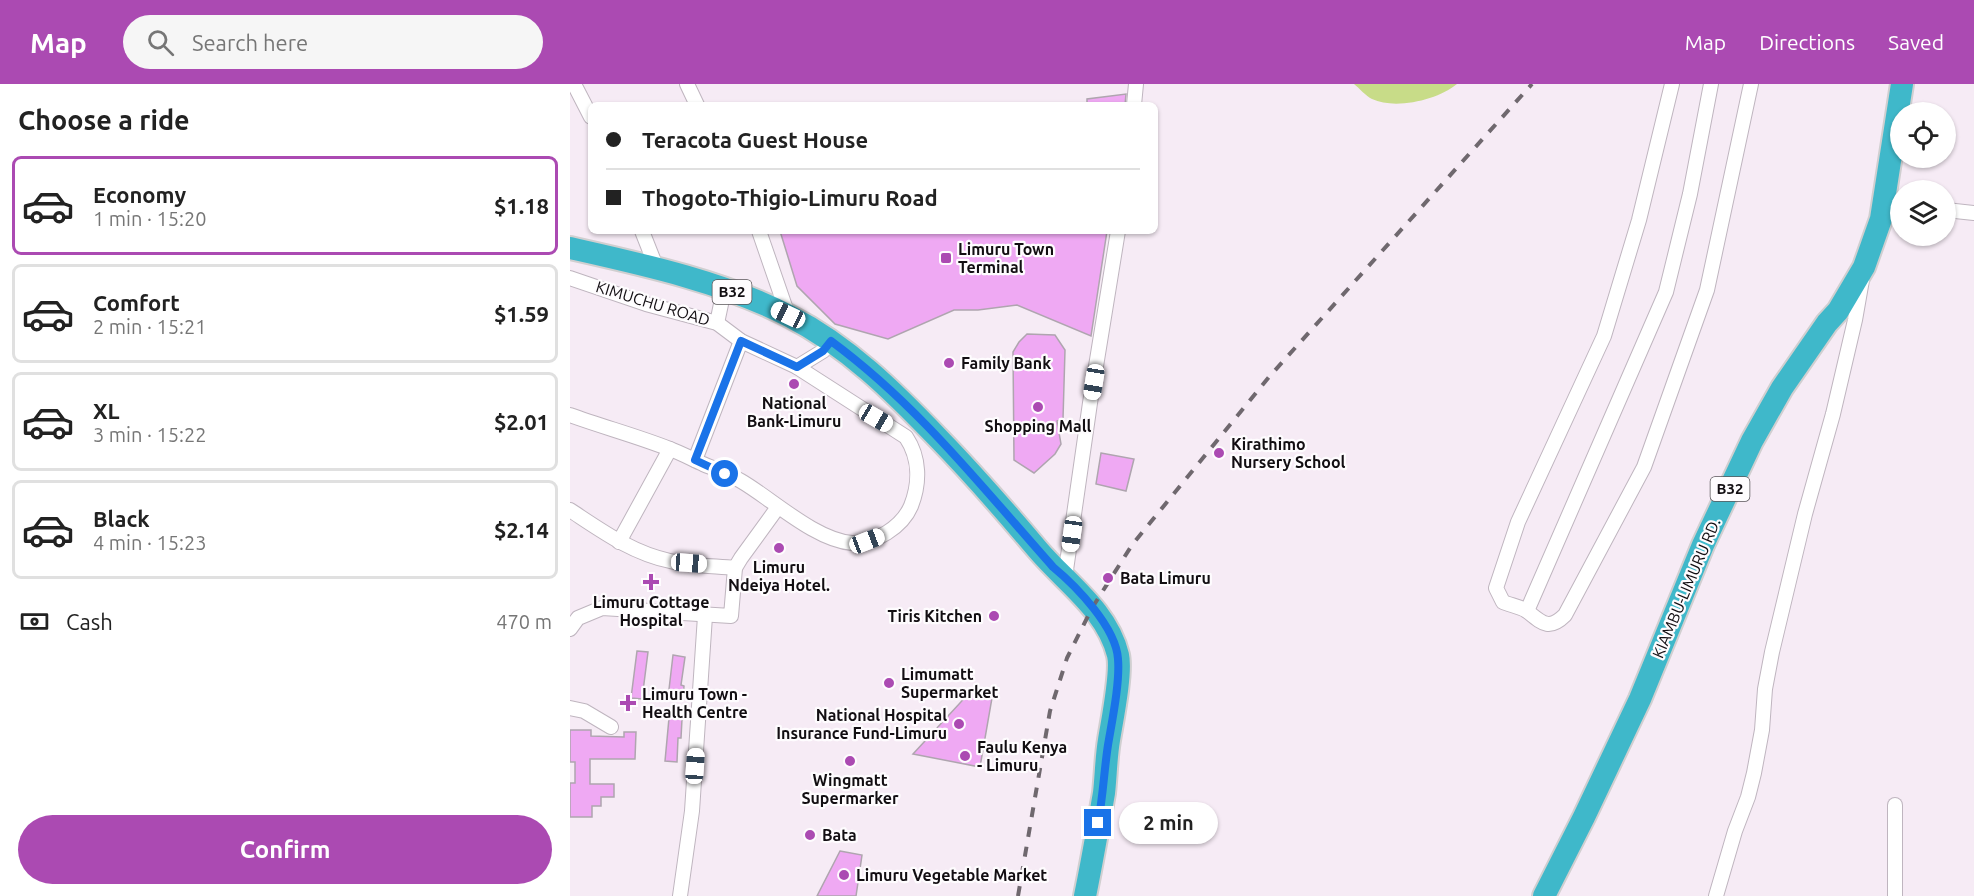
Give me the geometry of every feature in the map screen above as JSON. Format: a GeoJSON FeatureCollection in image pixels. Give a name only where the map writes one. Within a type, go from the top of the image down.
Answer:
{"type":"FeatureCollection","features":[{"type":"Feature","properties":{"kind":"highway","name":"KIAMBU-LIMURU RD."},"geometry":{"type":"LineString","coordinates":[[1894,180],[1902,84]]}},
{"type":"Feature","properties":{"kind":"highway","name":"KIAMBU-LIMURU RD."},"geometry":{"type":"LineString","coordinates":[[1544,896],[1640,699],[1692,569],[1752,441],[1782,388],[1827,323],[1838,311],[1864,267],[1890,205]]}},
{"type":"Feature","properties":{"kind":"highway","name":"B32"},"geometry":{"type":"LineString","coordinates":[[570,248],[657,269],[753,299],[788,315],[831,341],[869,370],[908,405],[970,471],[1053,567],[1065,577],[1106,626],[1119,658],[1104,791],[1085,896]]}},
{"type":"Feature","properties":{"kind":"street"},"geometry":{"type":"LineString","coordinates":[[574,84],[588,111]]}},
{"type":"Feature","properties":{"kind":"street"},"geometry":{"type":"LineString","coordinates":[[687,84],[696,102]]}},
{"type":"Feature","properties":{"kind":"street"},"geometry":{"type":"LineString","coordinates":[[1134,102],[1136,84]]}},
{"type":"Feature","properties":{"kind":"street"},"geometry":{"type":"LineString","coordinates":[[1672,84],[1639,220],[1604,336],[1518,522],[1496,588],[1503,602],[1527,611],[1532,617],[1548,624],[1557,623],[1565,615],[1644,467],[1707,290],[1750,84]]}},
{"type":"Feature","properties":{"kind":"street"},"geometry":{"type":"LineString","coordinates":[[1527,611],[1666,292],[1690,194],[1711,84]]}},
{"type":"Feature","properties":{"kind":"street"},"geometry":{"type":"LineString","coordinates":[[1956,211],[1974,213]]}},
{"type":"Feature","properties":{"kind":"street"},"geometry":{"type":"LineString","coordinates":[[643,234],[657,269]]}},
{"type":"Feature","properties":{"kind":"street"},"geometry":{"type":"LineString","coordinates":[[760,234],[788,315]]}},
{"type":"Feature","properties":{"kind":"street"},"geometry":{"type":"LineString","coordinates":[[1065,577],[1118,234]]}},
{"type":"Feature","properties":{"kind":"street"},"geometry":{"type":"LineString","coordinates":[[1716,896],[1754,773],[1772,652],[1855,320],[1864,267]]}},
{"type":"Feature","properties":{"kind":"street","name":"KIMUCHU ROAD"},"geometry":{"type":"LineString","coordinates":[[570,278],[646,304],[717,323],[741,341],[797,367],[906,437],[914,449],[918,464],[916,492],[909,510],[897,526],[867,541],[851,543],[831,537],[778,507],[740,480],[670,449],[570,415]]}},
{"type":"Feature","properties":{"kind":"street"},"geometry":{"type":"LineString","coordinates":[[717,323],[724,290]]}},
{"type":"Feature","properties":{"kind":"street"},"geometry":{"type":"LineString","coordinates":[[695,460],[741,341]]}},
{"type":"Feature","properties":{"kind":"street"},"geometry":{"type":"LineString","coordinates":[[797,367],[823,351],[831,341]]}},
{"type":"Feature","properties":{"kind":"street"},"geometry":{"type":"LineString","coordinates":[[619,542],[670,449]]}},
{"type":"Feature","properties":{"kind":"street"},"geometry":{"type":"LineString","coordinates":[[570,629],[578,618],[602,608],[731,616],[735,568],[778,507]]}},
{"type":"Feature","properties":{"kind":"street"},"geometry":{"type":"LineString","coordinates":[[570,510],[619,542],[644,554],[671,562],[735,568]]}},
{"type":"Feature","properties":{"kind":"street"},"geometry":{"type":"LineString","coordinates":[[680,896],[692,811],[705,616]]}},
{"type":"Feature","properties":{"kind":"street"},"geometry":{"type":"LineString","coordinates":[[570,708],[584,711],[612,728]]}},
{"type":"Feature","properties":{"kind":"street"},"geometry":{"type":"LineString","coordinates":[[1895,806],[1895,896]]}},
{"type":"Feature","properties":{"kind":"green space"},"geometry":{"type":"Polygon","coordinates":[[[1354,84],[1457,84],[1428,99],[1392,104],[1372,99],[1354,84]]]}},
{"type":"Feature","properties":{"kind":"building"},"geometry":{"type":"Polygon","coordinates":[[[1126,94],[1125,102],[1087,102],[1087,99],[1126,94]]]}},
{"type":"Feature","properties":{"kind":"building","name":"Limuru Town Terminal"},"geometry":{"type":"Polygon","coordinates":[[[781,234],[1107,234],[1091,336],[1017,305],[978,310],[954,310],[888,339],[835,324],[797,286],[781,234]]]}},
{"type":"Feature","properties":{"kind":"building","name":"Shopping Mall"},"geometry":{"type":"Polygon","coordinates":[[[1027,334],[1055,335],[1065,350],[1063,419],[1057,421],[1061,444],[1055,454],[1034,473],[1014,460],[1013,352],[1027,334]]]}},
{"type":"Feature","properties":{"kind":"building"},"geometry":{"type":"Polygon","coordinates":[[[1101,453],[1134,459],[1126,491],[1096,484],[1101,453]]]}},
{"type":"Feature","properties":{"kind":"building"},"geometry":{"type":"Polygon","coordinates":[[[637,651],[648,652],[642,699],[631,698],[637,651]]]}},
{"type":"Feature","properties":{"kind":"building"},"geometry":{"type":"Polygon","coordinates":[[[673,655],[685,657],[681,685],[684,686],[683,699],[668,698],[673,655]]]}},
{"type":"Feature","properties":{"kind":"building"},"geometry":{"type":"Polygon","coordinates":[[[971,691],[992,698],[980,767],[913,754],[971,691]]]}},
{"type":"Feature","properties":{"kind":"building"},"geometry":{"type":"Polygon","coordinates":[[[669,718],[682,719],[677,762],[665,761],[669,718]]]}},
{"type":"Feature","properties":{"kind":"building"},"geometry":{"type":"Polygon","coordinates":[[[570,730],[591,730],[591,736],[624,737],[624,732],[636,732],[635,759],[590,759],[590,784],[614,784],[614,797],[601,797],[601,806],[592,806],[592,817],[570,817],[570,783],[575,783],[575,762],[570,762],[570,730]]]}},
{"type":"Feature","properties":{"kind":"building","name":"Limuru Vegetable Market"},"geometry":{"type":"Polygon","coordinates":[[[840,851],[862,855],[856,896],[817,896],[840,851]]]}},
{"type":"Feature","properties":{"kind":"railway"},"geometry":{"type":"LineString","coordinates":[[1018,896],[1050,711],[1067,658],[1092,608],[1132,545],[1269,377],[1532,84]]}},
{"type":"Feature","properties":{"kind":"place","name":"Limuru Town Terminal"},"geometry":{"type":"Point","coordinates":[946,258]}},
{"type":"Feature","properties":{"kind":"place","name":"Family Bank"},"geometry":{"type":"Point","coordinates":[949,363]}},
{"type":"Feature","properties":{"kind":"place","name":"National Bank-Limuru"},"geometry":{"type":"Point","coordinates":[794,384]}},
{"type":"Feature","properties":{"kind":"place","name":"Shopping Mall"},"geometry":{"type":"Point","coordinates":[1038,407]}},
{"type":"Feature","properties":{"kind":"place","name":"Kirathimo Nursery School"},"geometry":{"type":"Point","coordinates":[1219,453]}},
{"type":"Feature","properties":{"kind":"place","name":"Limuru Ndeiya Hotel."},"geometry":{"type":"Point","coordinates":[779,548]}},
{"type":"Feature","properties":{"kind":"place","name":"Bata Limuru"},"geometry":{"type":"Point","coordinates":[1108,578]}},
{"type":"Feature","properties":{"kind":"place","name":"Limuru Cottage Hospital"},"geometry":{"type":"Point","coordinates":[651,582]}},
{"type":"Feature","properties":{"kind":"place","name":"Tiris Kitchen"},"geometry":{"type":"Point","coordinates":[994,616]}},
{"type":"Feature","properties":{"kind":"place","name":"Limumatt Supermarket"},"geometry":{"type":"Point","coordinates":[889,683]}},
{"type":"Feature","properties":{"kind":"place","name":"Limuru Town - Health Centre"},"geometry":{"type":"Point","coordinates":[628,703]}},
{"type":"Feature","properties":{"kind":"place","name":"National Hospital Insurance Fund-Limuru"},"geometry":{"type":"Point","coordinates":[959,724]}},
{"type":"Feature","properties":{"kind":"place","name":"Faulu Kenya - Limuru"},"geometry":{"type":"Point","coordinates":[965,756]}},
{"type":"Feature","properties":{"kind":"place","name":"Wingmatt Supermarker"},"geometry":{"type":"Point","coordinates":[850,761]}},
{"type":"Feature","properties":{"kind":"place","name":"Bata"},"geometry":{"type":"Point","coordinates":[810,835]}},
{"type":"Feature","properties":{"kind":"place","name":"Limuru Vegetable Market"},"geometry":{"type":"Point","coordinates":[844,875]}},
{"type":"Feature","properties":{"kind":"route"},"geometry":{"type":"LineString","coordinates":[[725,474],[695,460],[741,341],[797,367],[823,351],[831,341],[908,405],[970,471],[1053,567],[1065,577],[1106,626],[1119,658],[1104,791],[1098,823]]}}]}
